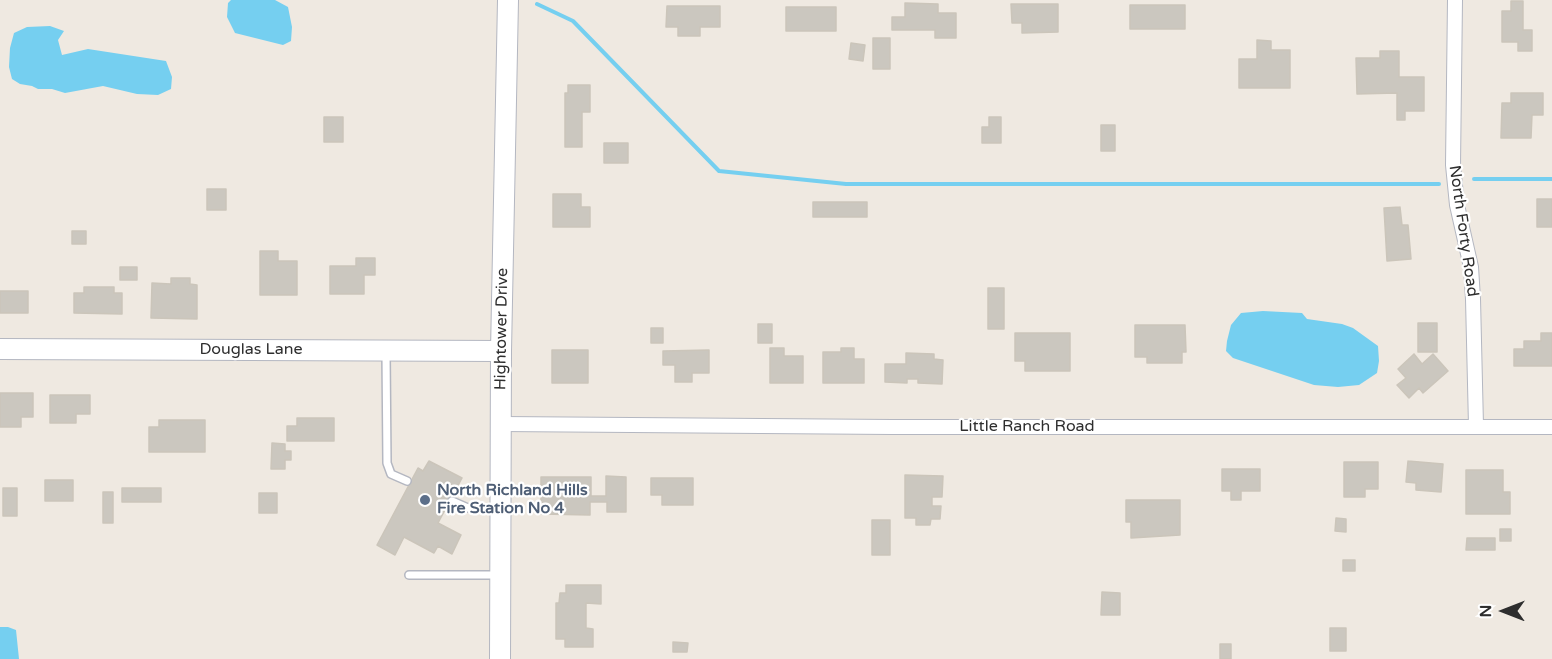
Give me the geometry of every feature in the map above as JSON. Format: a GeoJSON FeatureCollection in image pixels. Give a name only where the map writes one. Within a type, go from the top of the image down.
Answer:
{"type":"FeatureCollection","features":[{"type":"Feature","properties":{"kind":"street","name":"North Forty Road"},"geometry":{"type":"LineString","coordinates":[[1455,0],[1453,165],[1457,205],[1472,278],[1476,426]]}},
{"type":"Feature","properties":{"kind":"street","name":"Hightower Drive"},"geometry":{"type":"LineString","coordinates":[[500,659],[501,351],[508,5]]}},
{"type":"Feature","properties":{"kind":"street","name":"Douglas Lane"},"geometry":{"type":"LineString","coordinates":[[0,349],[501,351]]}},
{"type":"Feature","properties":{"kind":"street","name":"Little Ranch Road"},"geometry":{"type":"LineString","coordinates":[[501,424],[892,427],[1552,427]]}},
{"type":"Feature","properties":{"kind":"lane"},"geometry":{"type":"LineString","coordinates":[[386,351],[387,464],[391,474],[407,481]]}},
{"type":"Feature","properties":{"kind":"lane"},"geometry":{"type":"LineString","coordinates":[[452,501],[468,508],[500,510]]}},
{"type":"Feature","properties":{"kind":"lane"},"geometry":{"type":"LineString","coordinates":[[409,575],[500,576]]}},
{"type":"Feature","properties":{"kind":"water"},"geometry":{"type":"Polygon","coordinates":[[[231,0],[275,0],[288,7],[292,27],[291,41],[283,45],[235,33],[227,17],[228,3],[231,0]]]}},
{"type":"Feature","properties":{"kind":"water"},"geometry":{"type":"Polygon","coordinates":[[[50,26],[64,31],[58,40],[62,55],[88,49],[166,61],[172,77],[171,89],[158,95],[137,94],[103,86],[65,93],[20,84],[12,79],[9,67],[14,33],[27,27],[50,26]]]}},
{"type":"Feature","properties":{"kind":"water"},"geometry":{"type":"Polygon","coordinates":[[[1263,311],[1302,313],[1307,319],[1342,324],[1353,328],[1378,346],[1377,373],[1359,385],[1338,387],[1314,385],[1233,358],[1226,351],[1231,325],[1241,313],[1263,311]]]}},
{"type":"Feature","properties":{"kind":"water"},"geometry":{"type":"Polygon","coordinates":[[[0,627],[16,630],[19,659],[0,659],[0,627]]]}},
{"type":"Feature","properties":{"kind":"building"},"geometry":{"type":"Polygon","coordinates":[[[1511,1],[1523,1],[1523,30],[1532,30],[1532,51],[1518,51],[1518,42],[1502,42],[1502,11],[1511,11],[1511,1]]]}},
{"type":"Feature","properties":{"kind":"building"},"geometry":{"type":"Polygon","coordinates":[[[905,3],[938,4],[938,13],[956,13],[956,38],[935,38],[935,30],[892,30],[892,17],[905,17],[905,3]]]}},
{"type":"Feature","properties":{"kind":"building"},"geometry":{"type":"Polygon","coordinates":[[[1011,4],[1058,4],[1058,32],[1022,33],[1022,23],[1012,23],[1011,4]]]}},
{"type":"Feature","properties":{"kind":"building"},"geometry":{"type":"Polygon","coordinates":[[[1130,5],[1185,5],[1185,29],[1130,29],[1130,5]]]}},
{"type":"Feature","properties":{"kind":"building"},"geometry":{"type":"Polygon","coordinates":[[[667,6],[720,6],[720,27],[700,27],[700,36],[678,36],[678,27],[666,27],[667,6]]]}},
{"type":"Feature","properties":{"kind":"building"},"geometry":{"type":"Polygon","coordinates":[[[786,7],[836,7],[836,31],[786,31],[786,7]]]}},
{"type":"Feature","properties":{"kind":"building"},"geometry":{"type":"Polygon","coordinates":[[[873,38],[890,38],[890,69],[873,69],[873,38]]]}},
{"type":"Feature","properties":{"kind":"building"},"geometry":{"type":"Polygon","coordinates":[[[1257,40],[1271,41],[1271,50],[1290,50],[1290,88],[1239,88],[1239,59],[1257,59],[1257,40]]]}},
{"type":"Feature","properties":{"kind":"building"},"geometry":{"type":"Polygon","coordinates":[[[851,43],[865,45],[863,61],[849,59],[851,43]]]}},
{"type":"Feature","properties":{"kind":"building"},"geometry":{"type":"Polygon","coordinates":[[[1380,51],[1399,51],[1399,77],[1424,77],[1424,111],[1405,111],[1405,120],[1397,120],[1397,93],[1357,94],[1356,58],[1380,58],[1380,51]]]}},
{"type":"Feature","properties":{"kind":"building"},"geometry":{"type":"Polygon","coordinates":[[[568,85],[590,85],[590,112],[582,112],[582,147],[565,147],[565,93],[568,93],[568,85]]]}},
{"type":"Feature","properties":{"kind":"building"},"geometry":{"type":"Polygon","coordinates":[[[1511,93],[1543,93],[1543,115],[1532,115],[1531,138],[1501,138],[1502,103],[1511,103],[1511,93]]]}},
{"type":"Feature","properties":{"kind":"building"},"geometry":{"type":"Polygon","coordinates":[[[324,117],[343,117],[343,142],[324,142],[324,117]]]}},
{"type":"Feature","properties":{"kind":"building"},"geometry":{"type":"Polygon","coordinates":[[[989,117],[1001,117],[1001,143],[982,143],[982,127],[989,127],[989,117]]]}},
{"type":"Feature","properties":{"kind":"building"},"geometry":{"type":"Polygon","coordinates":[[[1101,125],[1115,125],[1115,151],[1101,151],[1101,125]]]}},
{"type":"Feature","properties":{"kind":"building"},"geometry":{"type":"Polygon","coordinates":[[[604,143],[628,143],[628,163],[604,163],[604,143]]]}},
{"type":"Feature","properties":{"kind":"building"},"geometry":{"type":"Polygon","coordinates":[[[207,189],[226,189],[226,210],[207,210],[207,189]]]}},
{"type":"Feature","properties":{"kind":"building"},"geometry":{"type":"Polygon","coordinates":[[[553,194],[581,194],[581,207],[590,207],[590,227],[553,227],[553,194]]]}},
{"type":"Feature","properties":{"kind":"building"},"geometry":{"type":"Polygon","coordinates":[[[1537,199],[1552,199],[1552,227],[1537,227],[1537,199]]]}},
{"type":"Feature","properties":{"kind":"building"},"geometry":{"type":"Polygon","coordinates":[[[813,202],[867,202],[867,217],[813,217],[813,202]]]}},
{"type":"Feature","properties":{"kind":"building"},"geometry":{"type":"Polygon","coordinates":[[[1400,207],[1402,225],[1408,225],[1411,259],[1387,261],[1384,208],[1400,207]]]}},
{"type":"Feature","properties":{"kind":"building"},"geometry":{"type":"Polygon","coordinates":[[[72,231],[86,231],[86,244],[72,244],[72,231]]]}},
{"type":"Feature","properties":{"kind":"building"},"geometry":{"type":"Polygon","coordinates":[[[260,251],[278,251],[278,261],[297,261],[297,295],[260,295],[260,251]]]}},
{"type":"Feature","properties":{"kind":"building"},"geometry":{"type":"Polygon","coordinates":[[[356,258],[375,258],[375,275],[364,275],[364,294],[330,294],[330,266],[356,266],[356,258]]]}},
{"type":"Feature","properties":{"kind":"building"},"geometry":{"type":"Polygon","coordinates":[[[120,267],[137,267],[137,280],[120,280],[120,267]]]}},
{"type":"Feature","properties":{"kind":"building"},"geometry":{"type":"Polygon","coordinates":[[[171,278],[190,278],[190,284],[197,285],[197,319],[151,318],[152,283],[171,284],[171,278]]]}},
{"type":"Feature","properties":{"kind":"building"},"geometry":{"type":"Polygon","coordinates":[[[84,287],[114,287],[114,293],[122,293],[122,314],[74,313],[74,293],[84,293],[84,287]]]}},
{"type":"Feature","properties":{"kind":"building"},"geometry":{"type":"Polygon","coordinates":[[[988,288],[1004,288],[1004,329],[988,329],[988,288]]]}},
{"type":"Feature","properties":{"kind":"building"},"geometry":{"type":"Polygon","coordinates":[[[0,291],[28,291],[28,313],[0,313],[0,291]]]}},
{"type":"Feature","properties":{"kind":"building"},"geometry":{"type":"Polygon","coordinates":[[[1418,323],[1437,323],[1437,352],[1418,352],[1418,323]]]}},
{"type":"Feature","properties":{"kind":"building"},"geometry":{"type":"Polygon","coordinates":[[[758,324],[772,324],[772,343],[758,343],[758,324]]]}},
{"type":"Feature","properties":{"kind":"building"},"geometry":{"type":"Polygon","coordinates":[[[1135,325],[1185,325],[1186,352],[1182,352],[1182,363],[1147,363],[1147,357],[1135,357],[1135,325]]]}},
{"type":"Feature","properties":{"kind":"building"},"geometry":{"type":"Polygon","coordinates":[[[651,328],[663,328],[663,343],[651,343],[651,328]]]}},
{"type":"Feature","properties":{"kind":"building"},"geometry":{"type":"Polygon","coordinates":[[[1015,333],[1070,333],[1070,371],[1025,371],[1025,361],[1015,361],[1015,333]]]}},
{"type":"Feature","properties":{"kind":"building"},"geometry":{"type":"Polygon","coordinates":[[[1541,333],[1552,333],[1552,366],[1514,366],[1514,349],[1524,349],[1524,341],[1541,341],[1541,333]]]}},
{"type":"Feature","properties":{"kind":"building"},"geometry":{"type":"Polygon","coordinates":[[[770,348],[784,348],[784,356],[803,356],[803,383],[770,383],[770,348]]]}},
{"type":"Feature","properties":{"kind":"building"},"geometry":{"type":"Polygon","coordinates":[[[841,348],[854,348],[854,359],[864,359],[864,383],[823,383],[823,352],[841,352],[841,348]]]}},
{"type":"Feature","properties":{"kind":"building"},"geometry":{"type":"Polygon","coordinates":[[[552,350],[588,350],[588,383],[552,383],[552,350]]]}},
{"type":"Feature","properties":{"kind":"building"},"geometry":{"type":"Polygon","coordinates":[[[709,350],[709,373],[692,373],[692,382],[675,382],[675,365],[663,365],[663,351],[709,350]]]}},
{"type":"Feature","properties":{"kind":"building"},"geometry":{"type":"Polygon","coordinates":[[[906,353],[934,354],[934,359],[943,360],[942,384],[918,383],[918,379],[907,379],[907,383],[885,382],[885,364],[906,364],[906,353]]]}},
{"type":"Feature","properties":{"kind":"building"},"geometry":{"type":"Polygon","coordinates":[[[1414,354],[1422,364],[1433,354],[1448,371],[1423,393],[1419,388],[1409,398],[1397,385],[1406,378],[1398,369],[1414,354]]]}},
{"type":"Feature","properties":{"kind":"building"},"geometry":{"type":"Polygon","coordinates":[[[0,393],[33,393],[33,417],[21,417],[21,427],[0,427],[0,393]]]}},
{"type":"Feature","properties":{"kind":"building"},"geometry":{"type":"Polygon","coordinates":[[[50,395],[90,395],[90,414],[76,414],[76,423],[50,423],[50,395]]]}},
{"type":"Feature","properties":{"kind":"building"},"geometry":{"type":"Polygon","coordinates":[[[297,418],[334,418],[334,441],[287,441],[287,426],[297,426],[297,418]]]}},
{"type":"Feature","properties":{"kind":"building"},"geometry":{"type":"Polygon","coordinates":[[[159,420],[205,420],[205,452],[149,452],[149,427],[159,427],[159,420]]]}},
{"type":"Feature","properties":{"kind":"building"},"geometry":{"type":"Polygon","coordinates":[[[272,443],[285,444],[285,451],[291,451],[291,460],[285,460],[285,469],[271,469],[272,443]]]}},
{"type":"Feature","properties":{"kind":"building","name":"North Richland Hills Fire Station No 4"},"geometry":{"type":"Polygon","coordinates":[[[429,461],[462,478],[438,523],[461,535],[452,554],[438,546],[434,553],[404,537],[395,555],[377,545],[418,468],[423,471],[429,461]]]}},
{"type":"Feature","properties":{"kind":"building"},"geometry":{"type":"Polygon","coordinates":[[[1408,461],[1443,464],[1441,492],[1416,490],[1416,483],[1406,482],[1408,461]]]}},
{"type":"Feature","properties":{"kind":"building"},"geometry":{"type":"Polygon","coordinates":[[[1344,462],[1378,462],[1378,489],[1365,489],[1365,497],[1344,497],[1344,462]]]}},
{"type":"Feature","properties":{"kind":"building"},"geometry":{"type":"Polygon","coordinates":[[[1222,469],[1260,469],[1260,491],[1241,491],[1241,500],[1231,500],[1231,491],[1222,491],[1222,469]]]}},
{"type":"Feature","properties":{"kind":"building"},"geometry":{"type":"Polygon","coordinates":[[[1466,470],[1503,470],[1503,492],[1510,492],[1510,514],[1466,514],[1466,470]]]}},
{"type":"Feature","properties":{"kind":"building"},"geometry":{"type":"Polygon","coordinates":[[[905,475],[943,476],[942,497],[932,497],[932,506],[941,506],[940,519],[931,519],[930,525],[916,525],[916,518],[905,518],[905,475]]]}},
{"type":"Feature","properties":{"kind":"building"},"geometry":{"type":"Polygon","coordinates":[[[606,476],[626,477],[626,512],[607,512],[607,502],[590,502],[590,515],[541,514],[541,477],[591,477],[591,496],[606,496],[606,476]]]}},
{"type":"Feature","properties":{"kind":"building"},"geometry":{"type":"Polygon","coordinates":[[[651,478],[693,478],[693,505],[662,505],[662,495],[651,495],[651,478]]]}},
{"type":"Feature","properties":{"kind":"building"},"geometry":{"type":"Polygon","coordinates":[[[45,480],[73,480],[73,501],[45,501],[45,480]]]}},
{"type":"Feature","properties":{"kind":"building"},"geometry":{"type":"Polygon","coordinates":[[[3,488],[17,488],[17,516],[3,516],[3,488]]]}},
{"type":"Feature","properties":{"kind":"building"},"geometry":{"type":"Polygon","coordinates":[[[122,488],[161,488],[161,502],[122,502],[122,488]]]}},
{"type":"Feature","properties":{"kind":"building"},"geometry":{"type":"Polygon","coordinates":[[[103,492],[113,492],[113,523],[103,523],[103,492]]]}},
{"type":"Feature","properties":{"kind":"building"},"geometry":{"type":"Polygon","coordinates":[[[259,493],[277,493],[277,513],[259,513],[259,493]]]}},
{"type":"Feature","properties":{"kind":"building"},"geometry":{"type":"Polygon","coordinates":[[[1126,500],[1180,500],[1180,535],[1131,538],[1131,522],[1126,522],[1126,500]]]}},
{"type":"Feature","properties":{"kind":"building"},"geometry":{"type":"Polygon","coordinates":[[[1336,518],[1346,519],[1346,532],[1335,531],[1336,518]]]}},
{"type":"Feature","properties":{"kind":"building"},"geometry":{"type":"Polygon","coordinates":[[[872,520],[890,520],[890,555],[872,555],[872,520]]]}},
{"type":"Feature","properties":{"kind":"building"},"geometry":{"type":"Polygon","coordinates":[[[1500,529],[1511,529],[1511,541],[1500,541],[1500,529]]]}},
{"type":"Feature","properties":{"kind":"building"},"geometry":{"type":"Polygon","coordinates":[[[1467,538],[1495,538],[1495,550],[1466,550],[1467,538]]]}},
{"type":"Feature","properties":{"kind":"building"},"geometry":{"type":"Polygon","coordinates":[[[1343,560],[1355,560],[1355,571],[1343,571],[1343,560]]]}},
{"type":"Feature","properties":{"kind":"building"},"geometry":{"type":"Polygon","coordinates":[[[566,585],[601,585],[601,604],[586,603],[586,628],[593,629],[593,647],[565,647],[565,639],[556,639],[556,603],[559,603],[560,593],[566,593],[566,585]]]}},
{"type":"Feature","properties":{"kind":"building"},"geometry":{"type":"Polygon","coordinates":[[[1102,592],[1120,593],[1120,615],[1101,615],[1102,592]]]}},
{"type":"Feature","properties":{"kind":"building"},"geometry":{"type":"Polygon","coordinates":[[[1330,628],[1346,628],[1346,651],[1330,651],[1330,628]]]}},
{"type":"Feature","properties":{"kind":"building"},"geometry":{"type":"Polygon","coordinates":[[[673,642],[688,643],[687,652],[673,652],[673,642]]]}},
{"type":"Feature","properties":{"kind":"building"},"geometry":{"type":"Polygon","coordinates":[[[1220,644],[1231,644],[1231,659],[1220,659],[1220,644]]]}},
{"type":"Feature","properties":{"kind":"waterway"},"geometry":{"type":"LineString","coordinates":[[537,4],[573,21],[719,171],[846,184],[1439,184]]}},
{"type":"Feature","properties":{"kind":"waterway"},"geometry":{"type":"LineString","coordinates":[[1474,179],[1552,179]]}},
{"type":"Feature","properties":{"kind":"place","name":"North Richland Hills Fire Station No 4"},"geometry":{"type":"Point","coordinates":[425,500]}}]}
